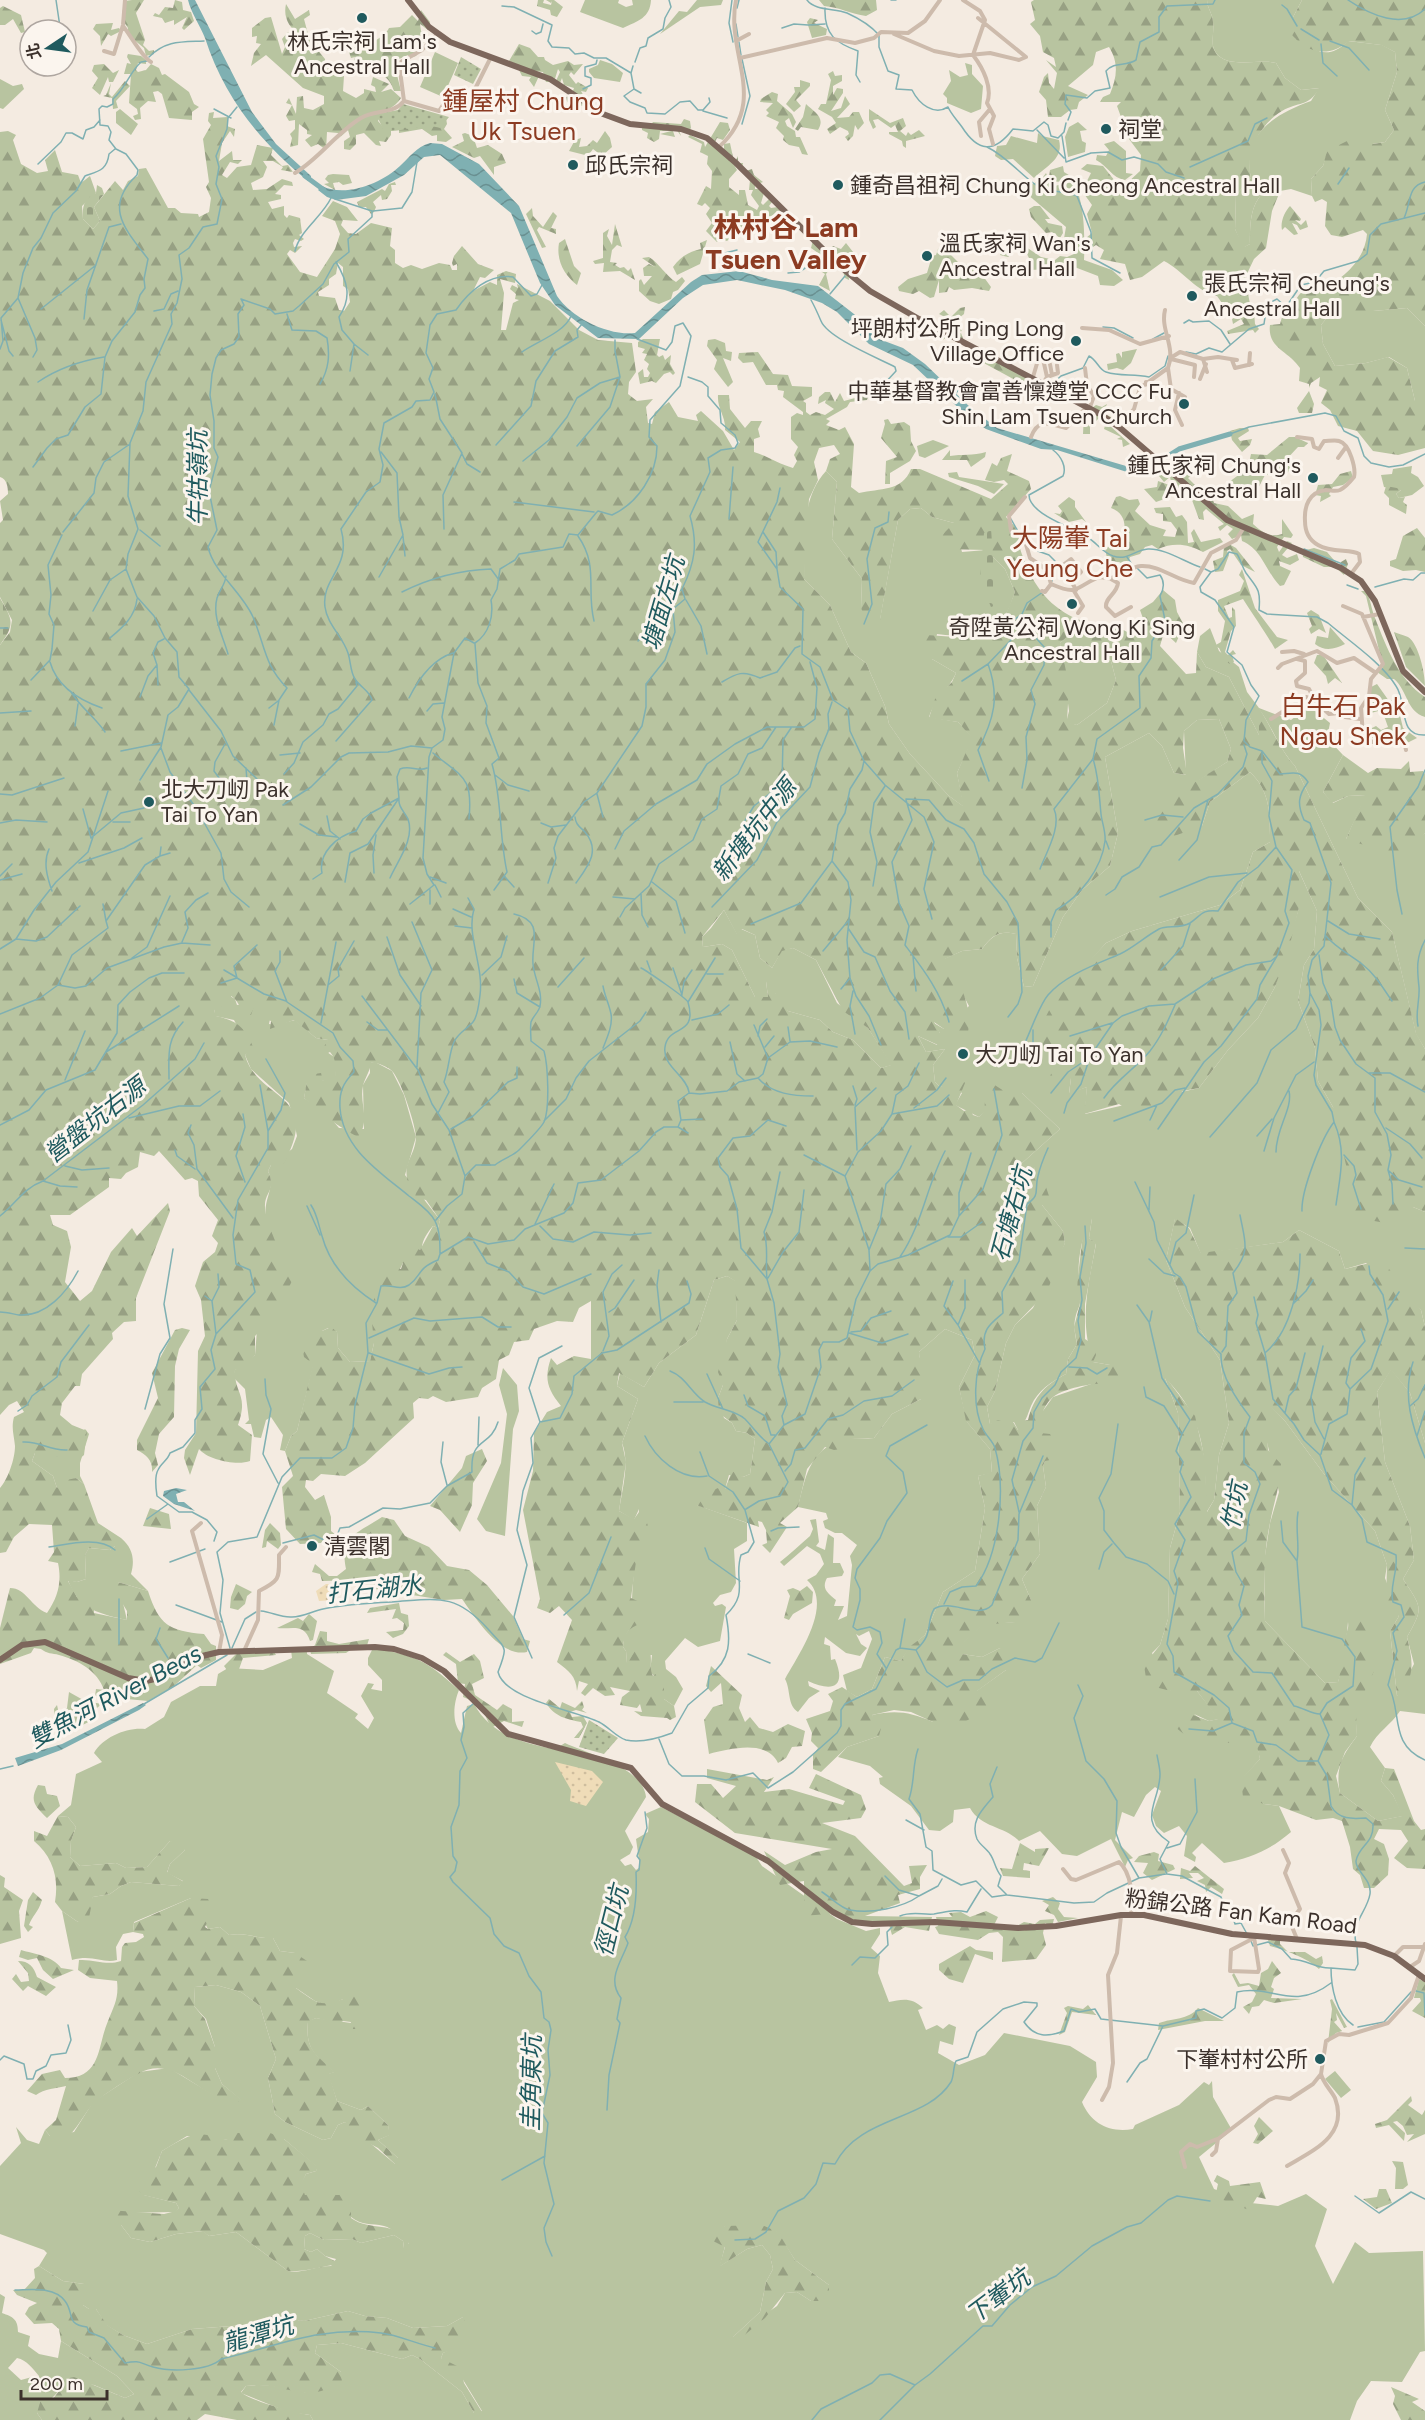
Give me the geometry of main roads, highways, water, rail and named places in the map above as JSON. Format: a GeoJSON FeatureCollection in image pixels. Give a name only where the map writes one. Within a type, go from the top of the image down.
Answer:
{"type":"FeatureCollection","features":[{"type":"Feature","properties":{"kind":"main road"},"geometry":{"type":"LineString","coordinates":[[408,0],[437,34],[450,42],[490,59],[550,79],[615,120],[643,127],[691,131],[719,147],[842,268],[870,291],[913,316],[1047,383],[1089,407],[1119,427],[1214,511],[1243,529],[1351,574],[1369,589],[1381,613],[1403,671],[1425,692]]}},
{"type":"Feature","properties":{"kind":"main road","name":"粉錦公路 Fan Kam Road"},"geometry":{"type":"LineString","coordinates":[[0,1660],[20,1646],[45,1642],[128,1678],[146,1681],[159,1678],[198,1657],[221,1652],[375,1647],[422,1658],[444,1671],[510,1735],[631,1768],[664,1805],[768,1861],[833,1912],[852,1922],[868,1924],[935,1922],[1018,1928],[1056,1926],[1131,1914],[1251,1936],[1365,1945],[1394,1956],[1422,1977]]}},
{"type":"Feature","properties":{"kind":"water"},"geometry":{"type":"Polygon","coordinates":[[[188,0],[195,0],[252,112],[276,144],[311,176],[311,180],[308,181],[274,150],[233,99],[222,80],[188,0]]]}},
{"type":"Feature","properties":{"kind":"water"},"geometry":{"type":"Polygon","coordinates":[[[430,143],[442,144],[479,164],[519,206],[557,296],[572,311],[592,324],[614,332],[635,333],[691,282],[702,275],[739,271],[772,280],[818,286],[854,314],[879,339],[903,348],[925,364],[971,408],[997,428],[1126,466],[1158,464],[1127,472],[1057,450],[1041,449],[986,429],[967,416],[913,365],[869,344],[837,312],[822,303],[785,290],[737,280],[703,285],[683,298],[639,339],[598,338],[555,305],[540,283],[511,213],[440,155],[424,157],[404,175],[366,196],[336,200],[318,190],[322,186],[342,190],[374,183],[400,166],[417,150],[430,143]]]}},
{"type":"Feature","properties":{"kind":"water"},"geometry":{"type":"Polygon","coordinates":[[[176,1488],[187,1490],[176,1494],[178,1502],[184,1502],[195,1511],[174,1504],[163,1496],[164,1491],[176,1488]]]}},
{"type":"Feature","properties":{"kind":"water"},"geometry":{"type":"Polygon","coordinates":[[[143,1703],[146,1705],[139,1710],[61,1750],[18,1766],[15,1758],[62,1744],[143,1703]]]}},
{"type":"Feature","properties":{"kind":"waterway"},"geometry":{"type":"LineString","coordinates":[[56,0],[59,18]]}},
{"type":"Feature","properties":{"kind":"waterway"},"geometry":{"type":"LineString","coordinates":[[635,62],[640,48],[646,46],[648,38],[663,29],[665,18],[671,7],[669,0]]}},
{"type":"Feature","properties":{"kind":"waterway"},"geometry":{"type":"LineString","coordinates":[[732,0],[729,23],[733,42]]}},
{"type":"Feature","properties":{"kind":"waterway"},"geometry":{"type":"LineString","coordinates":[[737,8],[739,0]]}},
{"type":"Feature","properties":{"kind":"waterway"},"geometry":{"type":"LineString","coordinates":[[807,0],[820,8],[847,13],[872,28],[879,35],[879,47],[888,71],[899,75],[896,89],[912,90],[923,104],[932,109],[948,107],[968,135],[980,145],[993,146],[1013,129],[1033,131],[1044,122],[1048,125],[1051,136],[1058,138],[1064,132],[1066,123]]}},
{"type":"Feature","properties":{"kind":"waterway"},"geometry":{"type":"LineString","coordinates":[[891,0],[896,0]]}},
{"type":"Feature","properties":{"kind":"waterway"},"geometry":{"type":"LineString","coordinates":[[1068,120],[1071,112],[1065,104],[1066,95],[1087,98],[1095,91],[1110,88],[1106,71],[1113,66],[1136,60],[1140,42],[1159,32],[1159,17],[1167,6],[1213,4],[1215,0]]}},
{"type":"Feature","properties":{"kind":"waterway"},"geometry":{"type":"LineString","coordinates":[[1348,0],[1366,11],[1386,18],[1407,19],[1425,9]]}},
{"type":"Feature","properties":{"kind":"waterway"},"geometry":{"type":"LineString","coordinates":[[1282,5],[1297,26]]}},
{"type":"Feature","properties":{"kind":"waterway"},"geometry":{"type":"LineString","coordinates":[[502,6],[514,7],[552,25],[548,41],[552,47],[569,48],[575,54],[584,53],[594,58],[606,58],[631,73]]}},
{"type":"Feature","properties":{"kind":"waterway"},"geometry":{"type":"LineString","coordinates":[[825,8],[827,25],[833,37],[843,45],[858,51],[856,75],[860,82]]}},
{"type":"Feature","properties":{"kind":"waterway"},"geometry":{"type":"LineString","coordinates":[[532,31],[536,34],[541,32],[543,24]]}},
{"type":"Feature","properties":{"kind":"waterway"},"geometry":{"type":"LineString","coordinates":[[736,24],[738,37]]}},
{"type":"Feature","properties":{"kind":"waterway"},"geometry":{"type":"LineString","coordinates":[[782,28],[794,24],[808,25]]}},
{"type":"Feature","properties":{"kind":"waterway"},"geometry":{"type":"LineString","coordinates":[[809,25],[825,24]]}},
{"type":"Feature","properties":{"kind":"waterway"},"geometry":{"type":"LineString","coordinates":[[1301,29],[1319,40]]}},
{"type":"Feature","properties":{"kind":"waterway"},"geometry":{"type":"LineString","coordinates":[[149,57],[155,51],[168,45],[204,41]]}},
{"type":"Feature","properties":{"kind":"waterway"},"geometry":{"type":"LineString","coordinates":[[1330,41],[1349,48],[1369,70]]}},
{"type":"Feature","properties":{"kind":"waterway"},"geometry":{"type":"LineString","coordinates":[[739,42],[741,55]]}},
{"type":"Feature","properties":{"kind":"waterway"},"geometry":{"type":"LineString","coordinates":[[1321,44],[1323,63],[1337,76]]}},
{"type":"Feature","properties":{"kind":"waterway"},"geometry":{"type":"LineString","coordinates":[[742,59],[750,96],[742,124]]}},
{"type":"Feature","properties":{"kind":"waterway"},"geometry":{"type":"LineString","coordinates":[[583,89],[591,85],[591,78],[585,76],[585,67],[596,64],[597,60]]}},
{"type":"Feature","properties":{"kind":"waterway"},"geometry":{"type":"LineString","coordinates":[[33,467],[56,439],[68,435],[85,407],[101,394],[105,357],[112,341],[135,312],[140,295],[145,288],[144,279],[148,259],[125,228],[119,208],[121,197],[137,175],[138,170],[126,154],[116,149],[109,140],[111,132],[108,126],[100,125],[99,109],[102,106],[107,107],[113,104],[113,99],[137,66],[147,61]]}},
{"type":"Feature","properties":{"kind":"waterway"},"geometry":{"type":"LineString","coordinates":[[633,66],[631,73],[634,89],[624,96],[630,102],[645,108],[647,113],[665,114],[680,102],[690,101],[698,110],[703,110],[710,102],[709,98]]}},
{"type":"Feature","properties":{"kind":"waterway"},"geometry":{"type":"LineString","coordinates":[[634,89],[641,93]]}},
{"type":"Feature","properties":{"kind":"waterway"},"geometry":{"type":"LineString","coordinates":[[140,780],[161,747],[168,715],[178,707],[189,689],[179,677],[177,652],[165,638],[154,616],[137,597],[126,569],[128,554],[138,529],[128,496],[130,443],[143,411],[146,382],[172,324],[171,314],[177,303],[182,279],[179,255],[189,248],[203,227],[217,224],[222,199],[216,184],[219,167],[216,156],[227,129],[228,118],[237,107]]}},
{"type":"Feature","properties":{"kind":"waterway"},"geometry":{"type":"LineString","coordinates":[[214,109],[231,118]]}},
{"type":"Feature","properties":{"kind":"waterway"},"geometry":{"type":"LineString","coordinates":[[703,111],[727,118]]}},
{"type":"Feature","properties":{"kind":"waterway"},"geometry":{"type":"LineString","coordinates":[[1190,167],[1248,141],[1255,124],[1267,118]]}},
{"type":"Feature","properties":{"kind":"waterway"},"geometry":{"type":"LineString","coordinates":[[38,164],[61,142],[66,133],[72,133],[83,139],[86,130],[94,127],[100,120]]}},
{"type":"Feature","properties":{"kind":"waterway"},"geometry":{"type":"LineString","coordinates":[[1037,130],[1064,158]]}},
{"type":"Feature","properties":{"kind":"waterway"},"geometry":{"type":"LineString","coordinates":[[1062,136],[1066,162],[1091,153],[1108,152],[1122,160],[1134,157],[1158,164],[1166,172],[1184,178]]}},
{"type":"Feature","properties":{"kind":"waterway"},"geometry":{"type":"LineString","coordinates":[[987,147],[1036,185],[1077,196],[1091,232],[1092,258],[1120,273]]}},
{"type":"Feature","properties":{"kind":"waterway"},"geometry":{"type":"LineString","coordinates":[[33,357],[37,350],[35,338],[18,298],[23,273],[33,248],[41,238],[53,213],[76,191],[85,176],[104,167],[109,154],[115,149]]}},
{"type":"Feature","properties":{"kind":"waterway"},"geometry":{"type":"LineString","coordinates":[[373,211],[402,208],[412,192],[417,162]]}},
{"type":"Feature","properties":{"kind":"waterway"},"geometry":{"type":"LineString","coordinates":[[1338,184],[1349,168]]}},
{"type":"Feature","properties":{"kind":"waterway"},"geometry":{"type":"LineString","coordinates":[[305,176],[324,190]]}},
{"type":"Feature","properties":{"kind":"waterway"},"geometry":{"type":"LineString","coordinates":[[1404,218],[1412,191],[1425,182]]}},
{"type":"Feature","properties":{"kind":"waterway"},"geometry":{"type":"LineString","coordinates":[[295,251],[301,237],[331,198]]}},
{"type":"Feature","properties":{"kind":"waterway","name":"牛牯嶺坑"},"geometry":{"type":"LineString","coordinates":[[274,725],[279,700],[287,688],[269,663],[248,608],[216,565],[208,547],[217,530],[209,491],[218,457],[214,448],[214,421],[210,395],[212,374],[216,358],[221,350],[234,344],[239,337],[238,314],[244,305],[241,299],[270,309],[275,314],[293,311],[323,284],[334,264],[349,252],[348,239],[372,217],[372,211],[335,199]]}},
{"type":"Feature","properties":{"kind":"waterway"},"geometry":{"type":"LineString","coordinates":[[1186,352],[1196,354],[1209,348],[1222,352],[1249,329],[1264,324],[1267,304],[1277,299],[1286,307],[1301,285],[1315,282],[1324,271],[1358,261],[1367,254],[1370,235],[1381,224],[1425,213]]}},
{"type":"Feature","properties":{"kind":"waterway"},"geometry":{"type":"LineString","coordinates":[[84,319],[87,290],[109,227],[121,224]]}},
{"type":"Feature","properties":{"kind":"waterway"},"geometry":{"type":"LineString","coordinates":[[727,262],[725,253],[737,250]]}},
{"type":"Feature","properties":{"kind":"waterway"},"geometry":{"type":"LineString","coordinates":[[336,262],[347,290],[346,303],[339,317],[342,330],[354,344],[350,371]]}},
{"type":"Feature","properties":{"kind":"waterway"},"geometry":{"type":"LineString","coordinates":[[41,309],[96,265]]}},
{"type":"Feature","properties":{"kind":"waterway"},"geometry":{"type":"LineString","coordinates":[[788,273],[799,272],[810,265]]}},
{"type":"Feature","properties":{"kind":"waterway"},"geometry":{"type":"LineString","coordinates":[[830,294],[845,276]]}},
{"type":"Feature","properties":{"kind":"waterway"},"geometry":{"type":"LineString","coordinates":[[336,741],[372,700],[353,676],[346,647],[326,613],[325,597],[343,554],[341,529],[366,492],[380,482],[383,465],[379,449],[384,423],[412,407],[416,401],[430,400],[434,392],[429,379],[433,368],[426,353],[430,325],[437,314],[456,310],[474,290],[496,278],[513,277],[531,296],[537,294],[542,285]]}},
{"type":"Feature","properties":{"kind":"waterway"},"geometry":{"type":"LineString","coordinates":[[154,311],[164,309],[171,294],[178,291]]}},
{"type":"Feature","properties":{"kind":"waterway"},"geometry":{"type":"LineString","coordinates":[[0,349],[3,341],[1,318],[18,298]]}},
{"type":"Feature","properties":{"kind":"waterway"},"geometry":{"type":"LineString","coordinates":[[811,300],[821,321],[833,334],[895,367],[896,371],[872,397],[866,396]]}},
{"type":"Feature","properties":{"kind":"waterway"},"geometry":{"type":"LineString","coordinates":[[287,314],[292,330],[316,331],[327,338],[328,362],[320,384]]}},
{"type":"Feature","properties":{"kind":"waterway"},"geometry":{"type":"LineString","coordinates":[[522,352],[557,332],[571,316]]}},
{"type":"Feature","properties":{"kind":"waterway"},"geometry":{"type":"LineString","coordinates":[[1,320],[9,351],[13,356]]}},
{"type":"Feature","properties":{"kind":"waterway"},"geometry":{"type":"LineString","coordinates":[[1184,323],[1189,320],[1209,321],[1221,330],[1230,344]]}},
{"type":"Feature","properties":{"kind":"waterway"},"geometry":{"type":"LineString","coordinates":[[475,643],[487,630],[492,612],[491,600],[497,589],[500,569],[515,560],[519,554],[563,547],[569,534],[578,535],[598,511],[612,515],[630,503],[650,477],[657,446],[649,437],[650,420],[680,386],[691,336],[683,323],[675,326],[672,342],[666,350],[637,339]]}},
{"type":"Feature","properties":{"kind":"waterway"},"geometry":{"type":"LineString","coordinates":[[916,323],[944,337]]}},
{"type":"Feature","properties":{"kind":"waterway"},"geometry":{"type":"LineString","coordinates":[[496,445],[531,406],[536,381],[555,351],[578,337],[577,330],[582,324]]}},
{"type":"Feature","properties":{"kind":"waterway"},"geometry":{"type":"LineString","coordinates":[[1103,327],[1114,328],[1133,338]]}},
{"type":"Feature","properties":{"kind":"waterway"},"geometry":{"type":"LineString","coordinates":[[1153,339],[1164,333]]}},
{"type":"Feature","properties":{"kind":"waterway"},"geometry":{"type":"LineString","coordinates":[[523,461],[549,440],[567,417],[577,398],[600,383],[620,377],[615,340]]}},
{"type":"Feature","properties":{"kind":"waterway"},"geometry":{"type":"LineString","coordinates":[[354,344],[368,355]]}},
{"type":"Feature","properties":{"kind":"waterway"},"geometry":{"type":"LineString","coordinates":[[1051,385],[1061,376],[1083,368],[1089,356],[1106,372],[1149,377],[1165,366],[1168,356]]}},
{"type":"Feature","properties":{"kind":"waterway"},"geometry":{"type":"LineString","coordinates":[[38,382],[69,366],[104,357]]}},
{"type":"Feature","properties":{"kind":"waterway"},"geometry":{"type":"LineString","coordinates":[[577,446],[610,407],[620,377]]}},
{"type":"Feature","properties":{"kind":"waterway","name":"塘面左坑"},"geometry":{"type":"LineString","coordinates":[[548,883],[556,858],[554,848],[558,836],[584,802],[597,793],[642,726],[646,707],[646,684],[665,660],[675,632],[673,609],[685,599],[682,589],[690,571],[694,553],[694,536],[690,516],[710,472],[708,458],[721,450],[735,448],[738,443],[735,435],[721,423],[720,410],[708,396],[708,387],[688,377]]}},
{"type":"Feature","properties":{"kind":"waterway"},"geometry":{"type":"LineString","coordinates":[[955,394],[967,381],[973,389],[981,387],[984,395],[1000,391],[1009,398],[1029,392],[1034,394],[1044,389]]}},
{"type":"Feature","properties":{"kind":"waterway"},"geometry":{"type":"LineString","coordinates":[[435,394],[440,419],[462,453],[443,495],[444,529]]}},
{"type":"Feature","properties":{"kind":"waterway"},"geometry":{"type":"LineString","coordinates":[[1230,434],[1249,427],[1325,413],[1336,416],[1344,431],[1358,438],[1364,456],[1371,463],[1389,467],[1403,465],[1425,454]]}},
{"type":"Feature","properties":{"kind":"waterway"},"geometry":{"type":"LineString","coordinates":[[1157,463],[1179,449],[1230,434]]}},
{"type":"Feature","properties":{"kind":"waterway"},"geometry":{"type":"LineString","coordinates":[[63,532],[94,493],[96,478],[104,462],[130,444]]}},
{"type":"Feature","properties":{"kind":"waterway"},"geometry":{"type":"LineString","coordinates":[[1053,450],[1062,462],[1063,476],[1029,495],[1031,502],[1043,514],[1087,537],[1113,556],[1123,557],[1154,549],[1200,567]]}},
{"type":"Feature","properties":{"kind":"waterway"},"geometry":{"type":"LineString","coordinates":[[379,577],[403,535],[399,517],[397,473],[381,452]]}},
{"type":"Feature","properties":{"kind":"waterway"},"geometry":{"type":"LineString","coordinates":[[462,454],[467,464],[480,472]]}},
{"type":"Feature","properties":{"kind":"waterway"},"geometry":{"type":"LineString","coordinates":[[729,519],[733,467]]}},
{"type":"Feature","properties":{"kind":"waterway"},"geometry":{"type":"LineString","coordinates":[[780,488],[777,502],[758,542],[777,569],[780,587],[803,609],[802,654],[820,667],[833,700],[848,710],[850,731],[864,761],[862,770],[850,789],[845,813],[838,825],[832,861],[848,882],[851,900],[847,940],[850,978],[856,996],[869,1016],[881,1045]]}},
{"type":"Feature","properties":{"kind":"waterway"},"geometry":{"type":"LineString","coordinates":[[514,502],[594,512]]}},
{"type":"Feature","properties":{"kind":"waterway"},"geometry":{"type":"LineString","coordinates":[[864,624],[872,604],[867,559],[875,528],[888,522],[889,512]]}},
{"type":"Feature","properties":{"kind":"waterway"},"geometry":{"type":"LineString","coordinates":[[1011,519],[1020,535]]}},
{"type":"Feature","properties":{"kind":"waterway"},"geometry":{"type":"LineString","coordinates":[[140,530],[160,546]]}},
{"type":"Feature","properties":{"kind":"waterway"},"geometry":{"type":"LineString","coordinates":[[763,532],[776,552],[777,568]]}},
{"type":"Feature","properties":{"kind":"waterway"},"geometry":{"type":"LineString","coordinates":[[31,680],[50,660],[54,625],[49,614],[51,595],[48,565],[62,535]]}},
{"type":"Feature","properties":{"kind":"waterway"},"geometry":{"type":"LineString","coordinates":[[403,536],[405,556]]}},
{"type":"Feature","properties":{"kind":"waterway"},"geometry":{"type":"LineString","coordinates":[[578,536],[588,557],[594,621]]}},
{"type":"Feature","properties":{"kind":"waterway"},"geometry":{"type":"LineString","coordinates":[[1026,540],[1035,550],[1049,555],[1055,561],[1049,572],[1052,581]]}},
{"type":"Feature","properties":{"kind":"waterway"},"geometry":{"type":"LineString","coordinates":[[1304,549],[1345,565]]}},
{"type":"Feature","properties":{"kind":"waterway"},"geometry":{"type":"LineString","coordinates":[[1205,569],[1211,572],[1218,569],[1229,552],[1237,554],[1257,589],[1259,610],[1267,614],[1317,617],[1328,623],[1390,677],[1400,693],[1404,717],[1410,730],[1416,734],[1425,735]]}},
{"type":"Feature","properties":{"kind":"waterway"},"geometry":{"type":"LineString","coordinates":[[1127,557],[1133,566]]}},
{"type":"Feature","properties":{"kind":"waterway"},"geometry":{"type":"LineString","coordinates":[[1040,869],[1055,831],[1054,809],[1093,759],[1097,739],[1140,708],[1139,676],[1151,658],[1152,641],[1165,620],[1160,596],[1163,586],[1162,578],[1160,575],[1147,578],[1137,568]]}},
{"type":"Feature","properties":{"kind":"waterway"},"geometry":{"type":"LineString","coordinates":[[93,611],[110,580],[126,569]]}},
{"type":"Feature","properties":{"kind":"waterway"},"geometry":{"type":"LineString","coordinates":[[402,592],[434,579],[468,571],[491,569],[499,580]]}},
{"type":"Feature","properties":{"kind":"waterway"},"geometry":{"type":"LineString","coordinates":[[1158,1129],[1204,1062],[1221,1046],[1257,999],[1260,985],[1277,956],[1289,923],[1285,911],[1292,870],[1276,847],[1269,816],[1272,781],[1262,763],[1262,751],[1250,747],[1244,741],[1246,720],[1259,696],[1242,665],[1227,652],[1234,627],[1215,600],[1201,592],[1200,587],[1211,572]]}},
{"type":"Feature","properties":{"kind":"waterway"},"geometry":{"type":"LineString","coordinates":[[1375,587],[1404,579],[1413,580],[1421,573],[1425,573]]}},
{"type":"Feature","properties":{"kind":"waterway"},"geometry":{"type":"LineString","coordinates":[[226,576],[217,598],[216,612],[228,654]]}},
{"type":"Feature","properties":{"kind":"waterway"},"geometry":{"type":"LineString","coordinates":[[1347,585],[1358,589]]}},
{"type":"Feature","properties":{"kind":"waterway"},"geometry":{"type":"LineString","coordinates":[[638,641],[670,598],[681,590]]}},
{"type":"Feature","properties":{"kind":"waterway"},"geometry":{"type":"LineString","coordinates":[[989,781],[978,750],[994,708],[994,687],[988,664],[1011,640],[1014,620],[1022,614],[1027,603],[1043,592]]}},
{"type":"Feature","properties":{"kind":"waterway"},"geometry":{"type":"LineString","coordinates":[[110,638],[124,626],[131,616],[137,599]]}},
{"type":"Feature","properties":{"kind":"waterway"},"geometry":{"type":"LineString","coordinates":[[686,600],[701,626],[707,654]]}},
{"type":"Feature","properties":{"kind":"waterway"},"geometry":{"type":"LineString","coordinates":[[0,628],[8,628]]}},
{"type":"Feature","properties":{"kind":"waterway"},"geometry":{"type":"LineString","coordinates":[[410,904],[434,885],[427,874],[423,858],[429,757],[432,748],[443,740],[445,729],[442,717],[454,653],[465,638],[474,643]]}},
{"type":"Feature","properties":{"kind":"waterway"},"geometry":{"type":"LineString","coordinates":[[1022,788],[1027,760],[1026,737],[1035,704],[1031,690],[1044,665],[1045,648],[1036,638]]}},
{"type":"Feature","properties":{"kind":"waterway"},"geometry":{"type":"LineString","coordinates":[[140,697],[148,676],[157,665],[153,653],[158,642],[164,639]]}},
{"type":"Feature","properties":{"kind":"waterway"},"geometry":{"type":"LineString","coordinates":[[475,644],[478,683],[487,706],[486,723],[499,758],[492,764],[507,872],[494,890]]}},
{"type":"Feature","properties":{"kind":"waterway"},"geometry":{"type":"LineString","coordinates":[[722,682],[740,674],[760,678],[777,672],[795,648],[800,646]]}},
{"type":"Feature","properties":{"kind":"waterway"},"geometry":{"type":"LineString","coordinates":[[409,698],[427,671],[439,660],[453,653]]}},
{"type":"Feature","properties":{"kind":"waterway"},"geometry":{"type":"LineString","coordinates":[[50,662],[53,671],[63,685],[77,697],[102,708]]}},
{"type":"Feature","properties":{"kind":"waterway"},"geometry":{"type":"LineString","coordinates":[[620,917],[625,908],[649,886],[659,864],[693,840],[702,819],[717,809],[721,786],[738,774],[748,754],[762,748],[776,727],[804,727],[815,719],[817,688],[810,662]]}},
{"type":"Feature","properties":{"kind":"waterway"},"geometry":{"type":"LineString","coordinates":[[962,681],[988,664]]}},
{"type":"Feature","properties":{"kind":"waterway"},"geometry":{"type":"LineString","coordinates":[[157,665],[158,685]]}},
{"type":"Feature","properties":{"kind":"waterway"},"geometry":{"type":"LineString","coordinates":[[284,774],[294,763],[303,742],[323,725],[329,714],[338,709],[357,686],[356,682]]}},
{"type":"Feature","properties":{"kind":"waterway"},"geometry":{"type":"LineString","coordinates":[[189,690],[221,731],[233,756],[257,779]]}},
{"type":"Feature","properties":{"kind":"waterway"},"geometry":{"type":"LineString","coordinates":[[71,692],[105,732]]}},
{"type":"Feature","properties":{"kind":"waterway"},"geometry":{"type":"LineString","coordinates":[[269,708],[278,701]]}},
{"type":"Feature","properties":{"kind":"waterway","name":"新塘坑中源"},"geometry":{"type":"LineString","coordinates":[[712,907],[757,860],[777,822],[810,787],[819,753],[829,729],[828,714],[832,702]]}},
{"type":"Feature","properties":{"kind":"waterway"},"geometry":{"type":"LineString","coordinates":[[427,711],[433,704],[444,703]]}},
{"type":"Feature","properties":{"kind":"waterway"},"geometry":{"type":"LineString","coordinates":[[75,726],[78,704]]}},
{"type":"Feature","properties":{"kind":"waterway"},"geometry":{"type":"LineString","coordinates":[[0,713],[31,711]]}},
{"type":"Feature","properties":{"kind":"waterway"},"geometry":{"type":"LineString","coordinates":[[615,849],[624,831],[656,804],[697,780],[707,764],[735,744],[767,727],[776,727]]}},
{"type":"Feature","properties":{"kind":"waterway"},"geometry":{"type":"LineString","coordinates":[[743,824],[754,806],[782,784],[783,740],[791,728]]}},
{"type":"Feature","properties":{"kind":"waterway"},"geometry":{"type":"LineString","coordinates":[[121,751],[161,743]]}},
{"type":"Feature","properties":{"kind":"waterway"},"geometry":{"type":"LineString","coordinates":[[222,782],[214,771],[215,762],[225,744]]}},
{"type":"Feature","properties":{"kind":"waterway"},"geometry":{"type":"LineString","coordinates":[[1106,895],[1115,889],[1122,877],[1139,867],[1152,847],[1161,845],[1194,808],[1218,794],[1243,767],[1247,754],[1244,745]]}},
{"type":"Feature","properties":{"kind":"waterway"},"geometry":{"type":"LineString","coordinates":[[283,805],[311,787],[341,757],[349,753],[388,752],[411,746],[432,748]]}},
{"type":"Feature","properties":{"kind":"waterway"},"geometry":{"type":"LineString","coordinates":[[161,748],[170,772],[196,808],[221,853],[224,879],[231,892],[249,907]]}},
{"type":"Feature","properties":{"kind":"waterway"},"geometry":{"type":"LineString","coordinates":[[1262,751],[1280,774],[1299,774],[1308,782],[1300,796],[1300,809],[1304,820],[1310,823],[1331,883],[1324,946],[1312,960],[1308,976],[1310,993],[1319,1010],[1321,1025],[1314,1075],[1316,1085],[1332,1112],[1334,1122],[1323,1140],[1313,1165],[1302,1211]]}},
{"type":"Feature","properties":{"kind":"waterway"},"geometry":{"type":"LineString","coordinates":[[280,755],[300,753]]}},
{"type":"Feature","properties":{"kind":"waterway"},"geometry":{"type":"LineString","coordinates":[[433,753],[464,779],[469,794],[469,819]]}},
{"type":"Feature","properties":{"kind":"waterway"},"geometry":{"type":"LineString","coordinates":[[1051,937],[1051,922],[1056,910],[1081,890],[1095,871],[1103,851],[1105,834],[1093,759]]}},
{"type":"Feature","properties":{"kind":"waterway"},"geometry":{"type":"LineString","coordinates":[[864,761],[885,785],[924,817],[934,842],[924,889],[932,919]]}},
{"type":"Feature","properties":{"kind":"waterway"},"geometry":{"type":"LineString","coordinates":[[246,768],[247,781]]}},
{"type":"Feature","properties":{"kind":"waterway"},"geometry":{"type":"LineString","coordinates":[[345,882],[350,853],[368,844],[399,798],[397,777],[400,769],[427,768]]}},
{"type":"Feature","properties":{"kind":"waterway"},"geometry":{"type":"LineString","coordinates":[[1402,914],[1390,827],[1418,787],[1425,770]]}},
{"type":"Feature","properties":{"kind":"waterway"},"geometry":{"type":"LineString","coordinates":[[495,775],[508,785],[529,791]]}},
{"type":"Feature","properties":{"kind":"waterway"},"geometry":{"type":"LineString","coordinates":[[0,794],[12,795],[64,778]]}},
{"type":"Feature","properties":{"kind":"waterway"},"geometry":{"type":"LineString","coordinates":[[873,886],[877,862],[870,832],[874,803],[885,786]]}},
{"type":"Feature","properties":{"kind":"waterway"},"geometry":{"type":"LineString","coordinates":[[0,949],[16,939],[34,910],[56,882],[88,852],[108,791]]}},
{"type":"Feature","properties":{"kind":"waterway"},"geometry":{"type":"LineString","coordinates":[[597,794],[603,817]]}},
{"type":"Feature","properties":{"kind":"waterway"},"geometry":{"type":"LineString","coordinates":[[313,879],[322,873],[323,859],[330,846],[356,831],[363,819],[371,813],[399,798],[400,806],[410,827],[405,849],[390,878]]}},
{"type":"Feature","properties":{"kind":"waterway"},"geometry":{"type":"LineString","coordinates":[[906,799],[929,800],[946,820],[964,829],[974,843],[984,874],[1007,902],[1018,923],[1022,992],[1018,1004],[1008,1017]]}},
{"type":"Feature","properties":{"kind":"waterway"},"geometry":{"type":"LineString","coordinates":[[906,800],[912,820],[892,862],[899,903],[909,926],[905,945],[936,991],[949,1022]]}},
{"type":"Feature","properties":{"kind":"waterway"},"geometry":{"type":"LineString","coordinates":[[1179,860],[1197,840],[1208,800]]}},
{"type":"Feature","properties":{"kind":"waterway"},"geometry":{"type":"LineString","coordinates":[[83,809],[91,838],[121,813],[144,808]]}},
{"type":"Feature","properties":{"kind":"waterway"},"geometry":{"type":"LineString","coordinates":[[1145,820],[1162,815],[1183,817]]}},
{"type":"Feature","properties":{"kind":"waterway"},"geometry":{"type":"LineString","coordinates":[[327,816],[330,831],[340,839]]}},
{"type":"Feature","properties":{"kind":"waterway"},"geometry":{"type":"LineString","coordinates":[[575,817],[577,824],[590,839],[592,846],[591,858],[576,883]]}},
{"type":"Feature","properties":{"kind":"waterway"},"geometry":{"type":"LineString","coordinates":[[0,823],[16,820],[47,822]]}},
{"type":"Feature","properties":{"kind":"waterway"},"geometry":{"type":"LineString","coordinates":[[113,822],[130,822]]}},
{"type":"Feature","properties":{"kind":"waterway"},"geometry":{"type":"LineString","coordinates":[[541,823],[551,827],[566,825]]}},
{"type":"Feature","properties":{"kind":"waterway"},"geometry":{"type":"LineString","coordinates":[[300,824],[319,835],[337,837]]}},
{"type":"Feature","properties":{"kind":"waterway"},"geometry":{"type":"LineString","coordinates":[[374,873],[373,855],[376,835]]}},
{"type":"Feature","properties":{"kind":"waterway"},"geometry":{"type":"LineString","coordinates":[[79,863],[124,848],[142,838]]}},
{"type":"Feature","properties":{"kind":"waterway"},"geometry":{"type":"LineString","coordinates":[[1106,841],[1109,849]]}},
{"type":"Feature","properties":{"kind":"waterway"},"geometry":{"type":"LineString","coordinates":[[160,855],[161,847]]}},
{"type":"Feature","properties":{"kind":"waterway"},"geometry":{"type":"LineString","coordinates":[[1021,1058],[1022,1049],[1041,1006],[1055,988],[1082,971],[1125,951],[1159,929],[1186,925],[1205,912],[1218,911],[1238,882],[1258,867],[1276,847]]}},
{"type":"Feature","properties":{"kind":"waterway"},"geometry":{"type":"LineString","coordinates":[[49,849],[46,864],[52,891]]}},
{"type":"Feature","properties":{"kind":"waterway"},"geometry":{"type":"LineString","coordinates":[[0,1014],[40,998],[58,985],[72,955],[108,928],[106,921],[145,865],[170,853]]}},
{"type":"Feature","properties":{"kind":"waterway"},"geometry":{"type":"LineString","coordinates":[[751,924],[801,903],[832,861]]}},
{"type":"Feature","properties":{"kind":"waterway"},"geometry":{"type":"LineString","coordinates":[[0,876],[12,864]]}},
{"type":"Feature","properties":{"kind":"waterway"},"geometry":{"type":"LineString","coordinates":[[1160,897],[1209,877],[1247,873]]}},
{"type":"Feature","properties":{"kind":"waterway"},"geometry":{"type":"LineString","coordinates":[[0,880],[22,874]]}},
{"type":"Feature","properties":{"kind":"waterway"},"geometry":{"type":"LineString","coordinates":[[430,877],[446,883]]}},
{"type":"Feature","properties":{"kind":"waterway"},"geometry":{"type":"LineString","coordinates":[[505,877],[514,887]]}},
{"type":"Feature","properties":{"kind":"waterway"},"geometry":{"type":"LineString","coordinates":[[652,882],[676,901],[685,933]]}},
{"type":"Feature","properties":{"kind":"waterway"},"geometry":{"type":"LineString","coordinates":[[435,885],[441,897]]}},
{"type":"Feature","properties":{"kind":"waterway"},"geometry":{"type":"LineString","coordinates":[[430,890],[430,904]]}},
{"type":"Feature","properties":{"kind":"waterway"},"geometry":{"type":"LineString","coordinates":[[182,942],[188,928],[185,912],[196,900],[208,893]]}},
{"type":"Feature","properties":{"kind":"waterway"},"geometry":{"type":"LineString","coordinates":[[641,894],[642,915],[648,927]]}},
{"type":"Feature","properties":{"kind":"waterway"},"geometry":{"type":"LineString","coordinates":[[132,958],[147,947],[170,896]]}},
{"type":"Feature","properties":{"kind":"waterway"},"geometry":{"type":"LineString","coordinates":[[613,897],[635,899]]}},
{"type":"Feature","properties":{"kind":"waterway"},"geometry":{"type":"LineString","coordinates":[[438,1113],[449,1092],[444,1082],[452,1046],[458,1036],[475,1019],[479,1002],[480,973],[472,929],[474,909],[468,898]]}},
{"type":"Feature","properties":{"kind":"waterway"},"geometry":{"type":"LineString","coordinates":[[103,904],[106,921]]}},
{"type":"Feature","properties":{"kind":"waterway"},"geometry":{"type":"LineString","coordinates":[[16,939],[36,941],[47,937],[80,906]]}},
{"type":"Feature","properties":{"kind":"waterway"},"geometry":{"type":"LineString","coordinates":[[453,909],[471,917]]}},
{"type":"Feature","properties":{"kind":"waterway"},"geometry":{"type":"LineString","coordinates":[[465,1176],[476,1165],[495,1165],[517,1152],[540,1128],[546,1116],[548,1087],[544,1051],[531,1041],[531,1022],[541,1000],[533,964],[534,933],[530,922],[514,914]]}},
{"type":"Feature","properties":{"kind":"waterway"},"geometry":{"type":"LineString","coordinates":[[823,951],[848,921]]}},
{"type":"Feature","properties":{"kind":"waterway"},"geometry":{"type":"LineString","coordinates":[[1328,921],[1349,934],[1380,939]]}},
{"type":"Feature","properties":{"kind":"waterway"},"geometry":{"type":"LineString","coordinates":[[412,922],[432,970],[421,993],[417,1067]]}},
{"type":"Feature","properties":{"kind":"waterway"},"geometry":{"type":"LineString","coordinates":[[1161,970],[1183,946],[1190,924]]}},
{"type":"Feature","properties":{"kind":"waterway"},"geometry":{"type":"LineString","coordinates":[[455,926],[472,928]]}},
{"type":"Feature","properties":{"kind":"waterway"},"geometry":{"type":"LineString","coordinates":[[848,928],[864,952],[875,957],[890,991],[905,1012],[909,1039]]}},
{"type":"Feature","properties":{"kind":"waterway"},"geometry":{"type":"LineString","coordinates":[[1325,935],[1367,968],[1392,1001]]}},
{"type":"Feature","properties":{"kind":"waterway"},"geometry":{"type":"LineString","coordinates":[[482,975],[501,957],[507,936]]}},
{"type":"Feature","properties":{"kind":"waterway"},"geometry":{"type":"LineString","coordinates":[[387,937],[400,975],[421,1006]]}},
{"type":"Feature","properties":{"kind":"waterway"},"geometry":{"type":"LineString","coordinates":[[1418,1026],[1418,963],[1425,940]]}},
{"type":"Feature","properties":{"kind":"waterway"},"geometry":{"type":"LineString","coordinates":[[328,985],[339,976],[338,969],[354,941]]}},
{"type":"Feature","properties":{"kind":"waterway"},"geometry":{"type":"LineString","coordinates":[[321,1023],[336,942]]}},
{"type":"Feature","properties":{"kind":"waterway"},"geometry":{"type":"LineString","coordinates":[[58,985],[75,988],[86,986],[107,968],[164,947],[182,943],[210,945]]}},
{"type":"Feature","properties":{"kind":"waterway"},"geometry":{"type":"LineString","coordinates":[[257,945],[234,966],[237,978],[264,994],[286,1001]]}},
{"type":"Feature","properties":{"kind":"waterway"},"geometry":{"type":"LineString","coordinates":[[280,951],[280,962],[275,971],[287,1002],[333,1033],[340,1047],[353,1061],[354,1072],[342,1088],[340,1102],[343,1123],[348,1136],[375,1168],[430,1214],[438,1229],[440,1253]]}},
{"type":"Feature","properties":{"kind":"waterway"},"geometry":{"type":"LineString","coordinates":[[1319,955],[1323,983],[1331,1002],[1335,1027],[1340,1040],[1356,1064],[1375,1078],[1375,1112],[1387,1134],[1391,1155],[1388,1170],[1392,1184],[1393,1204]]}},
{"type":"Feature","properties":{"kind":"waterway"},"geometry":{"type":"LineString","coordinates":[[913,956],[916,991]]}},
{"type":"Feature","properties":{"kind":"waterway"},"geometry":{"type":"LineString","coordinates":[[1051,1093],[1068,1072],[1089,1058],[1113,1023],[1122,1016],[1149,1006],[1175,1004],[1213,979],[1246,965],[1271,961],[1276,957]]}},
{"type":"Feature","properties":{"kind":"waterway"},"geometry":{"type":"LineString","coordinates":[[558,987],[584,958]]}},
{"type":"Feature","properties":{"kind":"waterway"},"geometry":{"type":"LineString","coordinates":[[689,1092],[684,1080],[667,1060],[665,1047],[671,1035],[686,1026],[689,1021],[688,1002],[715,958]]}},
{"type":"Feature","properties":{"kind":"waterway"},"geometry":{"type":"LineString","coordinates":[[647,961],[651,972]]}},
{"type":"Feature","properties":{"kind":"waterway"},"geometry":{"type":"LineString","coordinates":[[641,968],[688,1002]]}},
{"type":"Feature","properties":{"kind":"waterway"},"geometry":{"type":"LineString","coordinates":[[673,968],[682,995]]}},
{"type":"Feature","properties":{"kind":"waterway"},"geometry":{"type":"LineString","coordinates":[[224,970],[236,977]]}},
{"type":"Feature","properties":{"kind":"waterway"},"geometry":{"type":"LineString","coordinates":[[682,994],[684,982],[692,970]]}},
{"type":"Feature","properties":{"kind":"waterway"},"geometry":{"type":"LineString","coordinates":[[0,1125],[29,1110],[46,1090],[95,1070],[117,1033],[118,1005],[130,992],[149,978],[162,973],[184,973]]}},
{"type":"Feature","properties":{"kind":"waterway"},"geometry":{"type":"LineString","coordinates":[[707,974],[723,974]]}},
{"type":"Feature","properties":{"kind":"waterway"},"geometry":{"type":"LineString","coordinates":[[221,983],[237,978]]}},
{"type":"Feature","properties":{"kind":"waterway"},"geometry":{"type":"LineString","coordinates":[[841,989],[850,978]]}},
{"type":"Feature","properties":{"kind":"waterway"},"geometry":{"type":"LineString","coordinates":[[514,979],[517,993],[540,1007]]}},
{"type":"Feature","properties":{"kind":"waterway"},"geometry":{"type":"LineString","coordinates":[[603,986],[611,1018],[603,1048]]}},
{"type":"Feature","properties":{"kind":"waterway"},"geometry":{"type":"LineString","coordinates":[[853,991],[850,1006],[855,1034]]}},
{"type":"Feature","properties":{"kind":"waterway"},"geometry":{"type":"LineString","coordinates":[[1210,1137],[1257,1083],[1271,1050],[1296,1029],[1309,1003],[1310,993]]}},
{"type":"Feature","properties":{"kind":"waterway"},"geometry":{"type":"LineString","coordinates":[[362,996],[418,1070],[432,1104],[449,1130],[465,1176],[462,1194],[447,1206],[436,1220]]}},
{"type":"Feature","properties":{"kind":"waterway"},"geometry":{"type":"LineString","coordinates":[[692,1020],[718,1014],[729,1005]]}},
{"type":"Feature","properties":{"kind":"waterway"},"geometry":{"type":"LineString","coordinates":[[1104,1098],[1150,1051],[1161,1035],[1175,1005]]}},
{"type":"Feature","properties":{"kind":"waterway"},"geometry":{"type":"LineString","coordinates":[[106,1052],[179,1006]]}},
{"type":"Feature","properties":{"kind":"waterway"},"geometry":{"type":"LineString","coordinates":[[544,1121],[566,1099],[576,1078],[589,1061],[640,1021],[646,1012]]}},
{"type":"Feature","properties":{"kind":"waterway"},"geometry":{"type":"LineString","coordinates":[[758,1036],[760,1026],[767,1019]]}},
{"type":"Feature","properties":{"kind":"waterway"},"geometry":{"type":"LineString","coordinates":[[169,1079],[171,1042],[183,1022]]}},
{"type":"Feature","properties":{"kind":"waterway"},"geometry":{"type":"LineString","coordinates":[[367,1022],[378,1030],[387,1030]]}},
{"type":"Feature","properties":{"kind":"waterway"},"geometry":{"type":"LineString","coordinates":[[1070,1036],[1112,1023]]}},
{"type":"Feature","properties":{"kind":"waterway"},"geometry":{"type":"LineString","coordinates":[[754,1025],[768,1058]]}},
{"type":"Feature","properties":{"kind":"waterway"},"geometry":{"type":"LineString","coordinates":[[788,1027],[790,1041]]}},
{"type":"Feature","properties":{"kind":"waterway"},"geometry":{"type":"LineString","coordinates":[[1033,1030],[1033,1047]]}},
{"type":"Feature","properties":{"kind":"waterway"},"geometry":{"type":"LineString","coordinates":[[65,1080],[85,1031]]}},
{"type":"Feature","properties":{"kind":"waterway"},"geometry":{"type":"LineString","coordinates":[[765,1047],[774,1036]]}},
{"type":"Feature","properties":{"kind":"waterway"},"geometry":{"type":"LineString","coordinates":[[230,1648],[220,1613],[223,1580],[217,1552],[228,1542],[257,1537],[282,1477],[300,1458],[332,1458],[346,1448],[353,1428],[355,1405],[368,1353],[366,1323],[377,1303],[381,1286],[409,1285],[426,1266],[438,1260],[440,1254],[468,1237],[488,1244],[514,1240],[525,1229],[564,1213],[573,1203],[578,1183],[601,1180],[639,1151],[656,1132],[664,1127],[678,1127],[681,1120],[678,1101],[689,1093],[727,1091],[739,1082],[758,1078],[763,1074],[768,1058],[790,1042],[810,1041],[837,1047]]}},
{"type":"Feature","properties":{"kind":"waterway"},"geometry":{"type":"LineString","coordinates":[[730,1042],[737,1074],[745,1081]]}},
{"type":"Feature","properties":{"kind":"waterway","name":"營盤坑右源"},"geometry":{"type":"LineString","coordinates":[[0,1216],[30,1188],[43,1181],[143,1105],[195,1059],[204,1043]]}},
{"type":"Feature","properties":{"kind":"waterway"},"geometry":{"type":"LineString","coordinates":[[214,1541],[217,1532],[207,1520],[192,1512],[179,1512],[157,1496],[156,1476],[170,1453],[183,1447],[195,1433],[195,1420],[202,1409],[200,1387],[215,1369],[211,1350],[216,1334],[255,1292],[250,1270],[236,1264],[233,1235],[238,1200],[268,1148],[268,1131],[281,1110],[285,1093],[266,1059]]}},
{"type":"Feature","properties":{"kind":"waterway"},"geometry":{"type":"LineString","coordinates":[[1064,1113],[1067,1103],[1081,1084],[1089,1060]]}},
{"type":"Feature","properties":{"kind":"waterway"},"geometry":{"type":"LineString","coordinates":[[1264,1151],[1274,1118],[1296,1075],[1314,1062]]}},
{"type":"Feature","properties":{"kind":"waterway"},"geometry":{"type":"LineString","coordinates":[[892,1114],[896,1095],[908,1086],[919,1063]]}},
{"type":"Feature","properties":{"kind":"waterway"},"geometry":{"type":"LineString","coordinates":[[451,1129],[473,1116],[508,1082],[517,1078],[517,1067]]}},
{"type":"Feature","properties":{"kind":"waterway"},"geometry":{"type":"LineString","coordinates":[[1369,1073],[1390,1073],[1425,1092]]}},
{"type":"Feature","properties":{"kind":"waterway"},"geometry":{"type":"LineString","coordinates":[[914,1108],[937,1090],[946,1078]]}},
{"type":"Feature","properties":{"kind":"waterway"},"geometry":{"type":"LineString","coordinates":[[759,1079],[777,1091],[791,1095],[813,1096]]}},
{"type":"Feature","properties":{"kind":"waterway"},"geometry":{"type":"LineString","coordinates":[[260,1085],[268,1131]]}},
{"type":"Feature","properties":{"kind":"waterway"},"geometry":{"type":"LineString","coordinates":[[853,1086],[857,1099],[855,1105]]}},
{"type":"Feature","properties":{"kind":"waterway"},"geometry":{"type":"LineString","coordinates":[[857,1150],[855,1107],[876,1088]]}},
{"type":"Feature","properties":{"kind":"waterway"},"geometry":{"type":"LineString","coordinates":[[1114,1121],[1162,1103],[1175,1090],[1185,1088]]}},
{"type":"Feature","properties":{"kind":"waterway"},"geometry":{"type":"LineString","coordinates":[[746,1509],[759,1501],[780,1496],[788,1482],[769,1444],[784,1425],[805,1414],[821,1367],[819,1350],[823,1342],[839,1342],[847,1338],[856,1299],[870,1271],[878,1264],[908,1255],[950,1235],[959,1216],[983,1189],[1002,1135],[994,1089]]}},
{"type":"Feature","properties":{"kind":"waterway"},"geometry":{"type":"LineString","coordinates":[[129,1118],[179,1106],[200,1106],[220,1091]]}},
{"type":"Feature","properties":{"kind":"waterway"},"geometry":{"type":"LineString","coordinates":[[1276,1152],[1289,1105],[1289,1091]]}},
{"type":"Feature","properties":{"kind":"waterway"},"geometry":{"type":"LineString","coordinates":[[892,1114],[937,1106],[949,1095]]}},
{"type":"Feature","properties":{"kind":"waterway"},"geometry":{"type":"LineString","coordinates":[[1150,1120],[1157,1105]]}},
{"type":"Feature","properties":{"kind":"waterway"},"geometry":{"type":"LineString","coordinates":[[243,1114],[245,1127],[236,1156],[245,1182]]}},
{"type":"Feature","properties":{"kind":"waterway"},"geometry":{"type":"LineString","coordinates":[[870,1270],[869,1250],[845,1176],[858,1152],[881,1131],[892,1114]]}},
{"type":"Feature","properties":{"kind":"waterway"},"geometry":{"type":"LineString","coordinates":[[681,1120],[702,1119]]}},
{"type":"Feature","properties":{"kind":"waterway"},"geometry":{"type":"LineString","coordinates":[[1257,1136],[1272,1119]]}},
{"type":"Feature","properties":{"kind":"waterway"},"geometry":{"type":"LineString","coordinates":[[784,1425],[782,1416],[787,1404],[778,1367],[780,1354],[774,1303],[767,1279],[741,1248],[737,1209],[728,1176],[720,1167],[718,1158],[733,1138],[750,1136],[768,1120],[786,1126]]}},
{"type":"Feature","properties":{"kind":"waterway"},"geometry":{"type":"LineString","coordinates":[[1334,1122],[1341,1153],[1341,1174],[1336,1205]]}},
{"type":"Feature","properties":{"kind":"waterway"},"geometry":{"type":"LineString","coordinates":[[191,1125],[188,1133],[194,1145],[197,1169],[233,1218]]}},
{"type":"Feature","properties":{"kind":"waterway"},"geometry":{"type":"LineString","coordinates":[[678,1127],[688,1133]]}},
{"type":"Feature","properties":{"kind":"waterway"},"geometry":{"type":"LineString","coordinates":[[1386,1128],[1410,1144],[1422,1158]]}},
{"type":"Feature","properties":{"kind":"waterway"},"geometry":{"type":"LineString","coordinates":[[869,1250],[880,1223],[886,1184],[900,1169],[911,1146]]}},
{"type":"Feature","properties":{"kind":"waterway","name":"石塘右坑"},"geometry":{"type":"LineString","coordinates":[[944,1604],[950,1592],[962,1587],[976,1586],[991,1556],[995,1539],[999,1520],[1000,1482],[994,1445],[984,1432],[977,1410],[978,1368],[985,1349],[986,1332],[1003,1313],[1002,1292],[1019,1261],[1027,1204],[1036,1195],[1039,1173],[1048,1148]]}},
{"type":"Feature","properties":{"kind":"waterway"},"geometry":{"type":"LineString","coordinates":[[175,1150],[177,1156],[195,1169]]}},
{"type":"Feature","properties":{"kind":"waterway"},"geometry":{"type":"LineString","coordinates":[[900,1257],[914,1231],[945,1151]]}},
{"type":"Feature","properties":{"kind":"waterway"},"geometry":{"type":"LineString","coordinates":[[959,1216],[959,1193],[971,1153]]}},
{"type":"Feature","properties":{"kind":"waterway"},"geometry":{"type":"LineString","coordinates":[[804,1155],[845,1176]]}},
{"type":"Feature","properties":{"kind":"waterway"},"geometry":{"type":"LineString","coordinates":[[1344,1155],[1354,1166],[1356,1175],[1353,1184],[1361,1209]]}},
{"type":"Feature","properties":{"kind":"waterway"},"geometry":{"type":"LineString","coordinates":[[65,1166],[82,1170],[109,1168]]}},
{"type":"Feature","properties":{"kind":"waterway"},"geometry":{"type":"LineString","coordinates":[[1389,1171],[1399,1180],[1422,1187]]}},
{"type":"Feature","properties":{"kind":"waterway"},"geometry":{"type":"LineString","coordinates":[[767,1279],[764,1232],[772,1212],[780,1172]]}},
{"type":"Feature","properties":{"kind":"waterway"},"geometry":{"type":"LineString","coordinates":[[43,1181],[60,1186],[77,1187]]}},
{"type":"Feature","properties":{"kind":"waterway","name":"竹坑"},"geometry":{"type":"LineString","coordinates":[[1135,1182],[1154,1222],[1157,1240],[1174,1273],[1180,1277],[1186,1287],[1198,1332],[1221,1354],[1226,1379],[1250,1417],[1244,1433],[1244,1463],[1255,1472],[1260,1484],[1249,1515],[1246,1541],[1232,1552],[1236,1572],[1244,1586],[1239,1605],[1242,1615],[1228,1636],[1234,1651],[1253,1672],[1272,1673],[1294,1706],[1320,1714],[1329,1735],[1318,1761],[1327,1776],[1331,1806],[1342,1816],[1366,1818],[1373,1824],[1371,1836],[1356,1861],[1370,1889],[1368,1900],[1357,1923],[1356,1943]]}},
{"type":"Feature","properties":{"kind":"waterway"},"geometry":{"type":"LineString","coordinates":[[535,1224],[554,1184]]}},
{"type":"Feature","properties":{"kind":"waterway"},"geometry":{"type":"LineString","coordinates":[[1149,1210],[1150,1187]]}},
{"type":"Feature","properties":{"kind":"waterway"},"geometry":{"type":"LineString","coordinates":[[768,1278],[783,1252],[799,1232],[804,1190]]}},
{"type":"Feature","properties":{"kind":"waterway"},"geometry":{"type":"LineString","coordinates":[[1170,1264],[1176,1242],[1186,1233],[1194,1195]]}},
{"type":"Feature","properties":{"kind":"waterway"},"geometry":{"type":"LineString","coordinates":[[311,1205],[317,1216],[330,1257],[350,1283],[376,1303]]}},
{"type":"Feature","properties":{"kind":"waterway"},"geometry":{"type":"LineString","coordinates":[[307,1206],[320,1235]]}},
{"type":"Feature","properties":{"kind":"waterway"},"geometry":{"type":"LineString","coordinates":[[1222,1352],[1226,1346],[1228,1306],[1237,1293],[1233,1273],[1239,1265],[1245,1246],[1240,1215]]}},
{"type":"Feature","properties":{"kind":"waterway"},"geometry":{"type":"LineString","coordinates":[[948,1237],[961,1237],[982,1222]]}},
{"type":"Feature","properties":{"kind":"waterway"},"geometry":{"type":"LineString","coordinates":[[540,1226],[553,1239],[573,1242],[594,1232],[630,1235],[651,1233]]}},
{"type":"Feature","properties":{"kind":"waterway"},"geometry":{"type":"LineString","coordinates":[[1019,1512],[1012,1480],[1023,1441],[1033,1428],[1034,1412],[1042,1398],[1055,1385],[1061,1372],[1076,1358],[1081,1340],[1078,1321],[1082,1300],[1080,1277],[1086,1243],[1085,1226]]}},
{"type":"Feature","properties":{"kind":"waterway"},"geometry":{"type":"LineString","coordinates":[[474,1242],[487,1263],[509,1272],[523,1287],[544,1294],[591,1274]]}},
{"type":"Feature","properties":{"kind":"waterway"},"geometry":{"type":"LineString","coordinates":[[1405,1248],[1425,1249]]}},
{"type":"Feature","properties":{"kind":"waterway"},"geometry":{"type":"LineString","coordinates":[[145,1409],[160,1354],[170,1338],[164,1304],[173,1249]]}},
{"type":"Feature","properties":{"kind":"waterway"},"geometry":{"type":"LineString","coordinates":[[1266,1352],[1275,1343],[1288,1320],[1296,1293],[1300,1254]]}},
{"type":"Feature","properties":{"kind":"waterway"},"geometry":{"type":"LineString","coordinates":[[1149,1259],[1164,1273],[1175,1276]]}},
{"type":"Feature","properties":{"kind":"waterway"},"geometry":{"type":"LineString","coordinates":[[603,1351],[609,1336],[603,1292],[612,1274],[622,1265]]}},
{"type":"Feature","properties":{"kind":"waterway"},"geometry":{"type":"LineString","coordinates":[[1350,1389],[1371,1369],[1388,1321],[1383,1295],[1370,1274],[1369,1266]]}},
{"type":"Feature","properties":{"kind":"waterway"},"geometry":{"type":"LineString","coordinates":[[659,1270],[657,1285],[661,1322]]}},
{"type":"Feature","properties":{"kind":"waterway"},"geometry":{"type":"LineString","coordinates":[[0,1312],[19,1315],[38,1312],[62,1295],[78,1271]]}},
{"type":"Feature","properties":{"kind":"waterway"},"geometry":{"type":"LineString","coordinates":[[216,1334],[212,1301],[219,1287],[218,1274]]}},
{"type":"Feature","properties":{"kind":"waterway"},"geometry":{"type":"LineString","coordinates":[[609,1312],[615,1308],[634,1280]]}},
{"type":"Feature","properties":{"kind":"waterway"},"geometry":{"type":"LineString","coordinates":[[965,1280],[965,1308],[958,1325],[980,1364]]}},
{"type":"Feature","properties":{"kind":"waterway"},"geometry":{"type":"LineString","coordinates":[[1293,1304],[1313,1280]]}},
{"type":"Feature","properties":{"kind":"waterway"},"geometry":{"type":"LineString","coordinates":[[532,1658],[514,1617],[527,1565],[517,1530],[523,1491],[533,1463],[531,1438],[540,1422],[560,1418],[572,1394],[574,1376],[602,1353],[617,1350],[689,1303],[691,1294],[687,1281]]}},
{"type":"Feature","properties":{"kind":"waterway"},"geometry":{"type":"LineString","coordinates":[[953,1281],[944,1306],[958,1325]]}},
{"type":"Feature","properties":{"kind":"waterway"},"geometry":{"type":"LineString","coordinates":[[1388,1309],[1399,1292]]}},
{"type":"Feature","properties":{"kind":"waterway"},"geometry":{"type":"LineString","coordinates":[[205,1296],[212,1301]]}},
{"type":"Feature","properties":{"kind":"waterway"},"geometry":{"type":"LineString","coordinates":[[1254,1297],[1258,1315],[1256,1323],[1265,1353],[1273,1399],[1304,1440],[1320,1455],[1332,1490],[1352,1505],[1362,1519],[1367,1542],[1396,1555],[1392,1596],[1393,1602],[1401,1605],[1404,1617],[1393,1633],[1397,1651],[1388,1685],[1395,1705],[1401,1736],[1413,1753],[1425,1760]]}},
{"type":"Feature","properties":{"kind":"waterway"},"geometry":{"type":"LineString","coordinates":[[1137,1305],[1149,1322],[1162,1378],[1190,1420],[1176,1451],[1183,1462],[1180,1472],[1191,1497],[1175,1524],[1185,1540],[1174,1571],[1178,1583],[1167,1644],[1173,1656],[1174,1672],[1214,1695],[1229,1708],[1232,1723]]}},
{"type":"Feature","properties":{"kind":"waterway"},"geometry":{"type":"LineString","coordinates":[[851,1332],[861,1331],[871,1318],[891,1311]]}},
{"type":"Feature","properties":{"kind":"waterway"},"geometry":{"type":"LineString","coordinates":[[1150,1321],[1152,1311]]}},
{"type":"Feature","properties":{"kind":"waterway"},"geometry":{"type":"LineString","coordinates":[[369,1338],[414,1318],[430,1321],[482,1317],[498,1327],[511,1327]]}},
{"type":"Feature","properties":{"kind":"waterway"},"geometry":{"type":"LineString","coordinates":[[18,1411],[27,1405],[32,1396],[57,1377],[61,1362],[89,1325]]}},
{"type":"Feature","properties":{"kind":"waterway"},"geometry":{"type":"LineString","coordinates":[[1321,1454],[1329,1424],[1347,1414],[1350,1389],[1346,1383],[1351,1358],[1365,1341],[1361,1329]]}},
{"type":"Feature","properties":{"kind":"waterway"},"geometry":{"type":"LineString","coordinates":[[849,1333],[882,1343],[908,1334]]}},
{"type":"Feature","properties":{"kind":"waterway"},"geometry":{"type":"LineString","coordinates":[[540,1422],[529,1388],[539,1358],[562,1346]]}},
{"type":"Feature","properties":{"kind":"waterway"},"geometry":{"type":"LineString","coordinates":[[1323,1346],[1311,1397],[1315,1422],[1324,1439]]}},
{"type":"Feature","properties":{"kind":"waterway"},"geometry":{"type":"LineString","coordinates":[[369,1353],[429,1374],[462,1367]]}},
{"type":"Feature","properties":{"kind":"waterway"},"geometry":{"type":"LineString","coordinates":[[1285,1413],[1289,1396],[1296,1388],[1305,1353]]}},
{"type":"Feature","properties":{"kind":"waterway"},"geometry":{"type":"LineString","coordinates":[[1413,1362],[1408,1387],[1410,1411],[1425,1458]]}},
{"type":"Feature","properties":{"kind":"waterway"},"geometry":{"type":"LineString","coordinates":[[1069,1367],[1087,1368],[1097,1374],[1107,1368]]}},
{"type":"Feature","properties":{"kind":"waterway"},"geometry":{"type":"LineString","coordinates":[[670,1371],[680,1377],[705,1402],[741,1416],[768,1443]]}},
{"type":"Feature","properties":{"kind":"waterway"},"geometry":{"type":"LineString","coordinates":[[707,1374],[723,1409]]}},
{"type":"Feature","properties":{"kind":"waterway"},"geometry":{"type":"LineString","coordinates":[[265,1379],[266,1395],[271,1409],[263,1454],[278,1483]]}},
{"type":"Feature","properties":{"kind":"waterway"},"geometry":{"type":"LineString","coordinates":[[785,1471],[791,1464],[795,1450],[805,1448],[828,1419],[843,1415],[864,1401],[892,1396],[914,1380]]}},
{"type":"Feature","properties":{"kind":"waterway"},"geometry":{"type":"LineString","coordinates":[[1410,1406],[1418,1399],[1425,1385]]}},
{"type":"Feature","properties":{"kind":"waterway"},"geometry":{"type":"LineString","coordinates":[[1144,1387],[1146,1397],[1164,1406],[1181,1433]]}},
{"type":"Feature","properties":{"kind":"waterway"},"geometry":{"type":"LineString","coordinates":[[744,1395],[748,1406],[765,1416],[771,1435],[775,1435]]}},
{"type":"Feature","properties":{"kind":"waterway"},"geometry":{"type":"LineString","coordinates":[[674,1402],[703,1402]]}},
{"type":"Feature","properties":{"kind":"waterway"},"geometry":{"type":"LineString","coordinates":[[1417,1436],[1425,1411]]}},
{"type":"Feature","properties":{"kind":"waterway"},"geometry":{"type":"LineString","coordinates":[[478,1445],[479,1417]]}},
{"type":"Feature","properties":{"kind":"waterway"},"geometry":{"type":"LineString","coordinates":[[283,1543],[314,1535],[324,1540],[336,1538],[340,1528],[349,1527],[383,1508],[400,1509],[430,1503],[447,1486],[472,1472],[472,1461],[477,1447],[490,1436],[498,1422]]}},
{"type":"Feature","properties":{"kind":"waterway"},"geometry":{"type":"LineString","coordinates":[[1118,1424],[1111,1474],[1099,1498],[1104,1511],[1104,1530],[1126,1557],[1147,1564],[1168,1581],[1174,1594]]}},
{"type":"Feature","properties":{"kind":"waterway"},"geometry":{"type":"LineString","coordinates":[[886,1668],[877,1654],[882,1643],[880,1632],[870,1627],[857,1630],[853,1627],[860,1600],[860,1589],[855,1578],[857,1569],[880,1538],[887,1521],[907,1493],[903,1472],[886,1456],[890,1446],[927,1425]]}},
{"type":"Feature","properties":{"kind":"waterway"},"geometry":{"type":"LineString","coordinates":[[645,1436],[655,1452],[670,1466],[687,1475],[707,1476]]}},
{"type":"Feature","properties":{"kind":"waterway"},"geometry":{"type":"LineString","coordinates":[[23,1442],[67,1450]]}},
{"type":"Feature","properties":{"kind":"waterway"},"geometry":{"type":"LineString","coordinates":[[443,1442],[441,1462],[447,1485]]}},
{"type":"Feature","properties":{"kind":"waterway","name":"打石湖水"},"geometry":{"type":"LineString","coordinates":[[261,1611],[292,1617],[323,1609],[358,1604],[433,1599],[455,1603],[476,1617],[502,1645],[504,1653],[498,1672],[503,1682],[513,1690],[542,1703],[599,1722],[626,1740],[649,1740],[661,1737],[672,1733],[688,1705],[708,1688],[709,1676],[725,1657],[729,1642],[726,1615],[733,1607],[739,1592],[741,1555],[748,1552],[754,1542],[745,1510],[733,1492],[709,1476],[700,1452]]}},
{"type":"Feature","properties":{"kind":"waterway"},"geometry":{"type":"LineString","coordinates":[[659,1739],[669,1764],[682,1776],[704,1776],[726,1780],[753,1773],[768,1788],[793,1772],[837,1733],[841,1726],[841,1710],[845,1704],[876,1689],[896,1650],[900,1648],[916,1650],[922,1644],[928,1633],[934,1609],[948,1606],[979,1610],[992,1605],[1018,1540],[1019,1514],[1043,1456]]}},
{"type":"Feature","properties":{"kind":"waterway"},"geometry":{"type":"LineString","coordinates":[[1352,1505],[1355,1475],[1365,1458]]}},
{"type":"Feature","properties":{"kind":"waterway"},"geometry":{"type":"LineString","coordinates":[[147,1519],[168,1504]]}},
{"type":"Feature","properties":{"kind":"waterway"},"geometry":{"type":"LineString","coordinates":[[1297,1561],[1298,1512]]}},
{"type":"Feature","properties":{"kind":"waterway"},"geometry":{"type":"LineString","coordinates":[[1281,1521],[1283,1542],[1297,1561],[1302,1627],[1342,1639],[1355,1657],[1353,1686],[1327,1703],[1320,1714]]}},
{"type":"Feature","properties":{"kind":"waterway"},"geometry":{"type":"LineString","coordinates":[[771,1531],[778,1528],[799,1527]]}},
{"type":"Feature","properties":{"kind":"waterway"},"geometry":{"type":"LineString","coordinates":[[564,1615],[589,1593],[611,1537]]}},
{"type":"Feature","properties":{"kind":"waterway"},"geometry":{"type":"LineString","coordinates":[[49,1547],[92,1542],[101,1543],[115,1550]]}},
{"type":"Feature","properties":{"kind":"waterway"},"geometry":{"type":"LineString","coordinates":[[1099,1569],[1104,1552],[1112,1544]]}},
{"type":"Feature","properties":{"kind":"waterway"},"geometry":{"type":"LineString","coordinates":[[705,1548],[709,1559],[740,1581]]}},
{"type":"Feature","properties":{"kind":"waterway"},"geometry":{"type":"LineString","coordinates":[[170,1562],[205,1549]]}},
{"type":"Feature","properties":{"kind":"waterway"},"geometry":{"type":"LineString","coordinates":[[119,1599],[119,1644]]}},
{"type":"Feature","properties":{"kind":"waterway"},"geometry":{"type":"LineString","coordinates":[[176,1605],[222,1622]]}},
{"type":"Feature","properties":{"kind":"waterway","name":"打石湖水"},"geometry":{"type":"LineString","coordinates":[[232,1648],[245,1619],[256,1612]]}},
{"type":"Feature","properties":{"kind":"waterway"},"geometry":{"type":"LineString","coordinates":[[900,1648],[905,1619]]}},
{"type":"Feature","properties":{"kind":"waterway"},"geometry":{"type":"LineString","coordinates":[[916,1650],[927,1672],[947,1687],[963,1680],[979,1680],[992,1669],[1015,1658],[1035,1662],[1042,1658],[1059,1623]]}},
{"type":"Feature","properties":{"kind":"waterway"},"geometry":{"type":"LineString","coordinates":[[160,1628],[156,1639],[168,1658]]}},
{"type":"Feature","properties":{"kind":"waterway"},"geometry":{"type":"LineString","coordinates":[[748,1654],[770,1663]]}},
{"type":"Feature","properties":{"kind":"waterway","name":"雙魚河 River Beas"},"geometry":{"type":"LineString","coordinates":[[144,1704],[227,1655]]}},
{"type":"Feature","properties":{"kind":"waterway"},"geometry":{"type":"LineString","coordinates":[[1078,1685],[1083,1696],[1074,1718],[1086,1761],[1104,1779],[1117,1801],[1116,1833],[1121,1847],[1139,1878],[1166,1874]]}},
{"type":"Feature","properties":{"kind":"waterway","name":"圭角東坑"},"geometry":{"type":"LineString","coordinates":[[473,1704],[463,1713],[464,1727],[461,1740],[467,1758],[460,1771],[459,1805],[451,1827],[453,1856],[457,1862],[455,1871],[450,1877],[490,1918],[494,1934],[504,1946],[519,1953],[529,1976],[541,1992],[544,2018],[549,2022],[551,2030],[548,2050],[550,2075],[542,2113],[548,2123],[544,2163],[554,2204],[544,2228],[546,2242],[552,2256]]}},
{"type":"Feature","properties":{"kind":"waterway"},"geometry":{"type":"LineString","coordinates":[[1189,1729],[1213,1731],[1232,1723],[1253,1731],[1257,1742],[1276,1745],[1298,1761],[1318,1761]]}},
{"type":"Feature","properties":{"kind":"waterway"},"geometry":{"type":"LineString","coordinates":[[918,1749],[909,1799],[920,1814],[926,1847],[932,1851],[933,1870],[961,1885],[976,1881],[992,1897],[1006,1895]]}},
{"type":"Feature","properties":{"kind":"waterway"},"geometry":{"type":"LineString","coordinates":[[1157,1755],[1160,1774],[1152,1818],[1159,1834],[1169,1842],[1160,1859],[1167,1874],[1182,1876],[1221,1897],[1235,1924],[1241,1923],[1247,1934]]}},
{"type":"Feature","properties":{"kind":"waterway","name":"雙魚河 River Beas"},"geometry":{"type":"LineString","coordinates":[[0,1769],[13,1766]]}},
{"type":"Feature","properties":{"kind":"waterway"},"geometry":{"type":"LineString","coordinates":[[997,1767],[990,1784],[993,1797],[978,1816],[975,1833],[978,1841],[992,1857],[1001,1876],[998,1886],[1007,1895],[1074,1903],[1094,1902],[1107,1893],[1139,1878]]}},
{"type":"Feature","properties":{"kind":"waterway"},"geometry":{"type":"LineString","coordinates":[[1167,1848],[1180,1844],[1197,1812],[1195,1779]]}},
{"type":"Feature","properties":{"kind":"waterway","name":"徑口坑"},"geometry":{"type":"LineString","coordinates":[[607,2110],[609,2075],[620,2023],[617,2019],[621,1998],[617,1991],[615,1977],[628,1943],[625,1937],[634,1914],[636,1872],[639,1870],[640,1860],[637,1856],[647,1828],[645,1812]]}},
{"type":"Feature","properties":{"kind":"waterway"},"geometry":{"type":"LineString","coordinates":[[906,1820],[924,1830]]}},
{"type":"Feature","properties":{"kind":"waterway"},"geometry":{"type":"LineString","coordinates":[[885,1876],[899,1890],[919,1896],[938,1886],[942,1879]]}},
{"type":"Feature","properties":{"kind":"waterway"},"geometry":{"type":"LineString","coordinates":[[900,1916],[967,1912],[981,1889]]}},
{"type":"Feature","properties":{"kind":"waterway"},"geometry":{"type":"LineString","coordinates":[[822,1892],[843,1907],[858,1911],[895,1907],[919,1896]]}},
{"type":"Feature","properties":{"kind":"waterway"},"geometry":{"type":"LineString","coordinates":[[852,1965],[860,1957],[875,1958],[888,1945],[887,1932],[892,1927]]}},
{"type":"Feature","properties":{"kind":"waterway"},"geometry":{"type":"LineString","coordinates":[[1251,1941],[1253,1946],[1268,1942],[1282,1949],[1291,1959],[1331,1968],[1333,1991],[1339,2007],[1342,2014],[1353,2025]]}},
{"type":"Feature","properties":{"kind":"waterway","name":"竹坑"},"geometry":{"type":"LineString","coordinates":[[1331,1968],[1355,1970],[1358,1964],[1357,1947]]}},
{"type":"Feature","properties":{"kind":"waterway"},"geometry":{"type":"LineString","coordinates":[[735,2240],[755,2239],[766,2232],[778,2211],[804,2198],[816,2184],[823,2163],[835,2164],[846,2148],[860,2136],[926,2105],[940,2095],[951,2082],[956,2061],[968,2057],[977,2032],[1003,2009],[1024,2002],[1037,2003],[1024,2022],[1033,2031],[1042,2035],[1064,2031],[1071,2009],[1079,2012],[1095,2009],[1101,2019],[1163,2026],[1196,2018],[1196,2011],[1204,2009],[1222,2018],[1235,2008],[1237,1992],[1261,1991],[1305,1996],[1331,1983]]}},
{"type":"Feature","properties":{"kind":"waterway"},"geometry":{"type":"LineString","coordinates":[[1416,1991],[1424,1993],[1425,2015]]}},
{"type":"Feature","properties":{"kind":"waterway"},"geometry":{"type":"LineString","coordinates":[[1358,2027],[1384,2022],[1411,1992]]}},
{"type":"Feature","properties":{"kind":"waterway"},"geometry":{"type":"LineString","coordinates":[[0,2060],[4,2056],[24,2064],[27,2079],[33,2079],[36,2071],[46,2066],[51,2055],[66,2053],[71,2040],[68,2025]]}},
{"type":"Feature","properties":{"kind":"waterway"},"geometry":{"type":"LineString","coordinates":[[1127,2082],[1140,2063],[1147,2059],[1163,2026]]}},
{"type":"Feature","properties":{"kind":"waterway"},"geometry":{"type":"LineString","coordinates":[[502,2180],[545,2156]]}},
{"type":"Feature","properties":{"kind":"waterway"},"geometry":{"type":"LineString","coordinates":[[1355,2196],[1379,2213],[1411,2192],[1425,2199]]}},
{"type":"Feature","properties":{"kind":"waterway","name":"下輋坑"},"geometry":{"type":"LineString","coordinates":[[812,2420],[821,2409],[872,2383],[880,2375],[890,2374],[915,2385],[983,2326],[992,2326],[1010,2305],[1032,2287],[1056,2276],[1092,2246],[1127,2227],[1141,2223],[1168,2200],[1177,2196],[1210,2201]]}},
{"type":"Feature","properties":{"kind":"waterway","name":"龍潭坑"},"geometry":{"type":"LineString","coordinates":[[15,2290],[42,2290],[55,2293],[65,2301],[73,2321],[80,2326],[87,2327],[89,2332],[104,2338],[125,2363],[137,2362],[161,2369],[199,2368],[221,2359],[281,2343],[338,2332],[381,2333],[435,2348]]}},
{"type":"Feature","properties":{"kind":"waterway"},"geometry":{"type":"LineString","coordinates":[[880,2420],[915,2385]]}},
{"type":"Feature","properties":{"kind":"place","name":"林氏宗祠 Lam's Ancestral Hall"},"geometry":{"type":"Point","coordinates":[362,18]}},
{"type":"Feature","properties":{"kind":"place","name":"祠堂"},"geometry":{"type":"Point","coordinates":[1106,129]}},
{"type":"Feature","properties":{"kind":"place","name":"邱氏宗祠"},"geometry":{"type":"Point","coordinates":[573,165]}},
{"type":"Feature","properties":{"kind":"place","name":"鍾奇昌祖祠 Chung Ki Cheong Ancestral Hall"},"geometry":{"type":"Point","coordinates":[838,185]}},
{"type":"Feature","properties":{"kind":"place","name":"溫氏家祠 Wan's Ancestral Hall"},"geometry":{"type":"Point","coordinates":[927,256]}},
{"type":"Feature","properties":{"kind":"place","name":"張氏宗祠 Cheung's Ancestral Hall"},"geometry":{"type":"Point","coordinates":[1192,296]}},
{"type":"Feature","properties":{"kind":"place","name":"坪朗村公所 Ping Long Village Office"},"geometry":{"type":"Point","coordinates":[1076,341]}},
{"type":"Feature","properties":{"kind":"place","name":"中華基督教會富善懍遵堂 CCC Fu Shin Lam Tsuen Church"},"geometry":{"type":"Point","coordinates":[1184,404]}},
{"type":"Feature","properties":{"kind":"place","name":"鍾氏家祠 Chung's Ancestral Hall"},"geometry":{"type":"Point","coordinates":[1313,478]}},
{"type":"Feature","properties":{"kind":"place","name":"奇陞黃公祠 Wong Ki Sing Ancestral Hall"},"geometry":{"type":"Point","coordinates":[1072,604]}},
{"type":"Feature","properties":{"kind":"place","name":"北大刀屻 Pak Tai To Yan"},"geometry":{"type":"Point","coordinates":[149,802]}},
{"type":"Feature","properties":{"kind":"place","name":"大刀屻 Tai To Yan"},"geometry":{"type":"Point","coordinates":[963,1054]}},
{"type":"Feature","properties":{"kind":"place","name":"清雲閣"},"geometry":{"type":"Point","coordinates":[312,1546]}},
{"type":"Feature","properties":{"kind":"place","name":"下輋村村公所"},"geometry":{"type":"Point","coordinates":[1320,2059]}},
{"type":"Feature","properties":{"kind":"district","name":"鍾屋村 Chung Uk Tsuen"},"geometry":{"type":"Point","coordinates":[523,116]}},
{"type":"Feature","properties":{"kind":"district","name":"林村谷 Lam Tsuen Valley"},"geometry":{"type":"Point","coordinates":[786,243]}},
{"type":"Feature","properties":{"kind":"district","name":"大陽輋 Tai Yeung Che"},"geometry":{"type":"Point","coordinates":[1070,553]}},
{"type":"Feature","properties":{"kind":"district","name":"白牛石 Pak Ngau Shek"},"geometry":{"type":"Point","coordinates":[1343,721]}}]}
